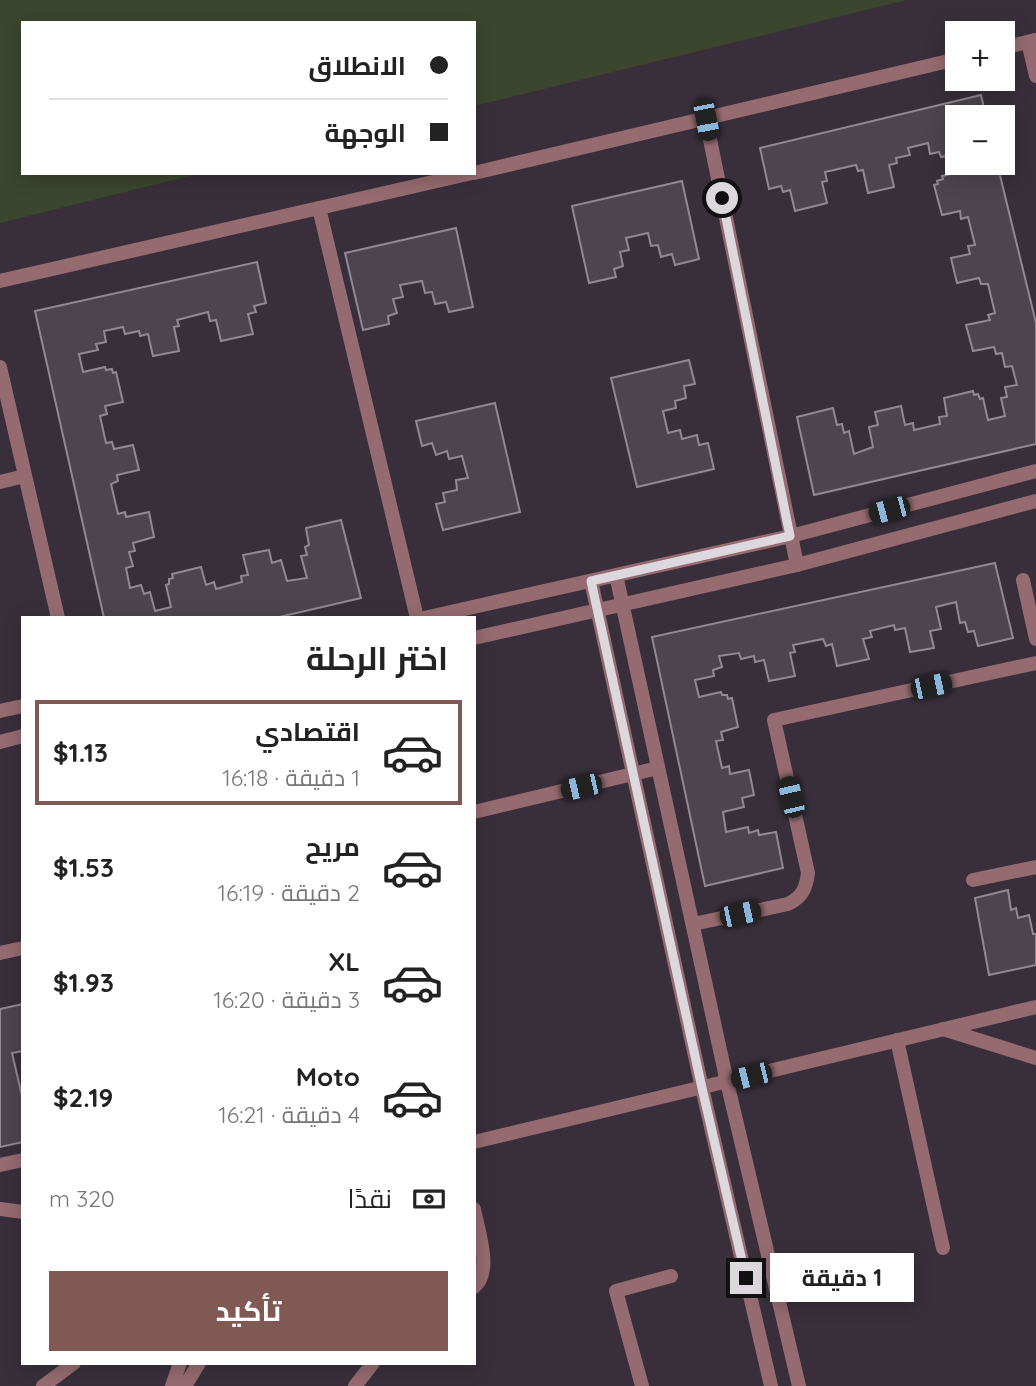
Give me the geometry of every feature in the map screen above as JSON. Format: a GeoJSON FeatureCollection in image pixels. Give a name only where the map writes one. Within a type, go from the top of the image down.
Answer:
{"type":"FeatureCollection","features":[{"type":"Feature","properties":{"kind":"street"},"geometry":{"type":"LineString","coordinates":[[1032,41],[1036,76]]}},
{"type":"Feature","properties":{"kind":"street"},"geometry":{"type":"LineString","coordinates":[[476,172],[945,62]]}},
{"type":"Feature","properties":{"kind":"street"},"geometry":{"type":"LineString","coordinates":[[706,120],[797,565]]}},
{"type":"Feature","properties":{"kind":"street"},"geometry":{"type":"LineString","coordinates":[[0,281],[464,175]]}},
{"type":"Feature","properties":{"kind":"street"},"geometry":{"type":"LineString","coordinates":[[319,208],[417,616]]}},
{"type":"Feature","properties":{"kind":"street"},"geometry":{"type":"LineString","coordinates":[[0,367],[58,616]]}},
{"type":"Feature","properties":{"kind":"street"},"geometry":{"type":"LineString","coordinates":[[433,616],[790,536],[1036,471]]}},
{"type":"Feature","properties":{"kind":"street"},"geometry":{"type":"LineString","coordinates":[[0,482],[25,476]]}},
{"type":"Feature","properties":{"kind":"street"},"geometry":{"type":"LineString","coordinates":[[476,638],[797,565],[1036,501]]}},
{"type":"Feature","properties":{"kind":"street"},"geometry":{"type":"LineString","coordinates":[[616,575],[727,1082],[799,1386]]}},
{"type":"Feature","properties":{"kind":"street"},"geometry":{"type":"LineString","coordinates":[[1023,580],[1036,639]]}},
{"type":"Feature","properties":{"kind":"street"},"geometry":{"type":"LineString","coordinates":[[591,581],[702,1088],[771,1386]]}},
{"type":"Feature","properties":{"kind":"street"},"geometry":{"type":"LineString","coordinates":[[693,924],[788,904],[799,899],[806,887],[808,873],[774,720],[1036,663]]}},
{"type":"Feature","properties":{"kind":"street"},"geometry":{"type":"LineString","coordinates":[[0,711],[21,706]]}},
{"type":"Feature","properties":{"kind":"street"},"geometry":{"type":"LineString","coordinates":[[0,741],[21,736]]}},
{"type":"Feature","properties":{"kind":"street"},"geometry":{"type":"LineString","coordinates":[[476,812],[658,768]]}},
{"type":"Feature","properties":{"kind":"street"},"geometry":{"type":"LineString","coordinates":[[973,880],[1036,867]]}},
{"type":"Feature","properties":{"kind":"street"},"geometry":{"type":"LineString","coordinates":[[0,953],[21,948]]}},
{"type":"Feature","properties":{"kind":"street"},"geometry":{"type":"LineString","coordinates":[[476,1142],[1036,1007]]}},
{"type":"Feature","properties":{"kind":"street"},"geometry":{"type":"LineString","coordinates":[[943,1029],[1036,1058]]}},
{"type":"Feature","properties":{"kind":"street"},"geometry":{"type":"LineString","coordinates":[[897,1040],[943,1248]]}},
{"type":"Feature","properties":{"kind":"street"},"geometry":{"type":"LineString","coordinates":[[0,1165],[21,1160]]}},
{"type":"Feature","properties":{"kind":"street"},"geometry":{"type":"LineString","coordinates":[[0,1209],[21,1212]]}},
{"type":"Feature","properties":{"kind":"street"},"geometry":{"type":"LineString","coordinates":[[476,1220],[485,1270],[476,1286]]}},
{"type":"Feature","properties":{"kind":"street"},"geometry":{"type":"LineString","coordinates":[[642,1386],[616,1291],[671,1276]]}},
{"type":"Feature","properties":{"kind":"street"},"geometry":{"type":"LineString","coordinates":[[43,1386],[71,1365]]}},
{"type":"Feature","properties":{"kind":"street"},"geometry":{"type":"LineString","coordinates":[[172,1386],[179,1365]]}},
{"type":"Feature","properties":{"kind":"street"},"geometry":{"type":"LineString","coordinates":[[185,1386],[198,1365]]}},
{"type":"Feature","properties":{"kind":"street"},"geometry":{"type":"LineString","coordinates":[[355,1386],[371,1365]]}},
{"type":"Feature","properties":{"kind":"green space"},"geometry":{"type":"Polygon","coordinates":[[[0,0],[907,0],[476,106],[476,21],[21,21],[21,175],[194,175],[0,223],[0,0]]]}},
{"type":"Feature","properties":{"kind":"building"},"geometry":{"type":"Polygon","coordinates":[[[981,95],[983,105],[945,105],[945,156],[941,157],[939,152],[930,154],[928,143],[908,148],[910,155],[896,158],[897,163],[889,165],[894,187],[868,193],[863,170],[858,171],[856,165],[825,172],[827,181],[822,182],[827,203],[795,211],[790,190],[783,192],[781,186],[769,189],[760,148],[981,95]]]}},
{"type":"Feature","properties":{"kind":"building"},"geometry":{"type":"Polygon","coordinates":[[[1000,175],[1036,323],[1036,444],[814,495],[797,417],[833,408],[837,425],[842,424],[844,433],[849,431],[854,454],[873,447],[869,427],[878,425],[875,412],[901,406],[905,425],[913,423],[914,430],[940,424],[939,417],[947,416],[944,398],[973,391],[974,395],[978,394],[980,399],[983,398],[988,420],[1005,416],[1001,398],[1007,397],[1005,387],[1017,385],[1012,366],[1005,367],[1002,353],[996,354],[994,347],[973,351],[966,325],[990,320],[988,315],[995,313],[988,284],[981,284],[979,278],[957,283],[951,258],[970,254],[968,246],[975,245],[968,217],[961,219],[960,211],[942,215],[934,185],[943,179],[942,176],[1000,175]]]}},
{"type":"Feature","properties":{"kind":"building"},"geometry":{"type":"Polygon","coordinates":[[[682,181],[699,259],[675,265],[672,254],[661,257],[658,245],[651,246],[648,233],[626,238],[629,250],[620,252],[623,266],[614,269],[616,277],[589,283],[572,206],[682,181]]]}},
{"type":"Feature","properties":{"kind":"building"},"geometry":{"type":"Polygon","coordinates":[[[456,228],[473,307],[449,312],[446,302],[435,304],[432,292],[425,293],[422,281],[400,285],[403,297],[393,299],[397,313],[388,316],[389,324],[363,330],[345,253],[456,228]]]}},
{"type":"Feature","properties":{"kind":"building"},"geometry":{"type":"Polygon","coordinates":[[[257,262],[266,303],[254,306],[256,312],[248,314],[253,334],[221,341],[216,320],[210,321],[208,312],[177,320],[179,326],[174,327],[179,351],[153,356],[148,334],[140,336],[139,331],[125,334],[123,327],[104,331],[106,342],[96,344],[98,350],[79,354],[83,372],[105,367],[106,370],[112,369],[113,373],[116,372],[123,402],[105,406],[107,414],[100,416],[106,443],[112,442],[114,449],[133,445],[139,470],[117,475],[118,481],[111,484],[118,514],[125,512],[126,517],[149,512],[154,537],[133,543],[135,551],[129,552],[133,566],[126,568],[130,588],[141,585],[144,594],[150,592],[155,611],[171,607],[166,585],[169,584],[169,579],[173,578],[172,574],[201,567],[206,585],[214,582],[216,589],[242,582],[241,576],[248,575],[243,555],[269,550],[272,563],[281,560],[287,581],[307,578],[301,556],[307,555],[305,547],[309,545],[306,528],[341,520],[361,598],[284,616],[104,616],[35,311],[257,262]]]}},
{"type":"Feature","properties":{"kind":"building"},"geometry":{"type":"Polygon","coordinates":[[[689,360],[695,384],[684,386],[686,398],[675,401],[676,408],[663,411],[668,433],[680,430],[682,439],[697,435],[699,445],[708,443],[714,469],[637,487],[611,378],[689,360]]]}},
{"type":"Feature","properties":{"kind":"building"},"geometry":{"type":"Polygon","coordinates":[[[495,403],[520,512],[443,530],[436,504],[445,502],[443,493],[457,490],[456,480],[468,478],[462,456],[449,459],[447,451],[436,455],[432,443],[422,446],[416,421],[495,403]]]}},
{"type":"Feature","properties":{"kind":"building"},"geometry":{"type":"Polygon","coordinates":[[[995,563],[1013,638],[978,646],[974,631],[968,632],[965,622],[960,623],[956,602],[936,607],[941,629],[930,631],[934,648],[910,652],[905,628],[895,630],[894,625],[870,631],[872,637],[863,639],[869,659],[837,666],[832,644],[826,646],[823,639],[793,645],[795,652],[790,653],[795,676],[769,681],[764,660],[755,662],[754,656],[741,659],[739,653],[719,656],[722,667],[713,670],[714,676],[695,680],[699,697],[721,692],[722,695],[727,695],[728,699],[732,698],[738,727],[721,732],[723,740],[716,741],[722,768],[729,766],[730,774],[749,770],[754,795],[742,798],[744,807],[723,812],[726,832],[748,827],[749,833],[758,830],[759,835],[776,832],[783,868],[705,886],[652,637],[995,563]]]}},
{"type":"Feature","properties":{"kind":"building"},"geometry":{"type":"Polygon","coordinates":[[[1008,890],[1011,910],[1016,908],[1018,918],[1029,915],[1033,934],[1036,934],[1036,965],[989,975],[975,898],[1008,890]]]}},
{"type":"Feature","properties":{"kind":"building"},"geometry":{"type":"Polygon","coordinates":[[[21,1004],[21,1051],[12,1053],[21,1091],[21,1142],[0,1147],[0,1009],[21,1004]]]}},
{"type":"Feature","properties":{"kind":"route"},"geometry":{"type":"LineString","coordinates":[[722,198],[790,536],[591,581],[746,1278]]}}]}
